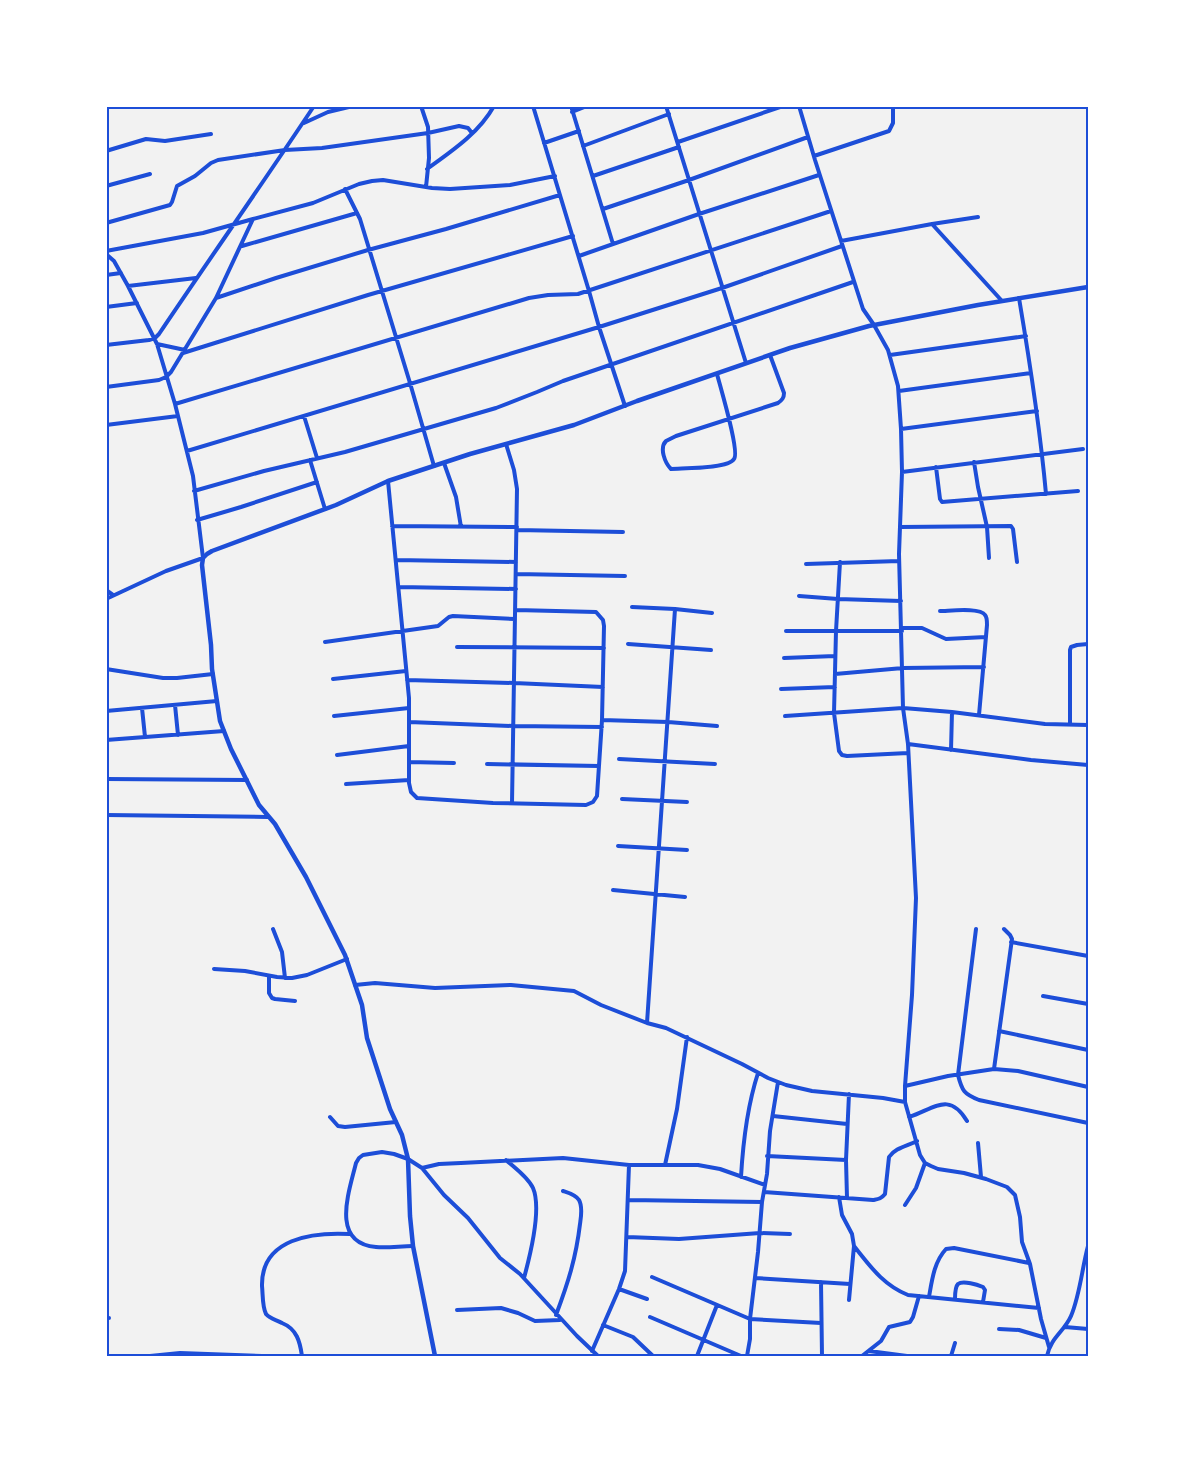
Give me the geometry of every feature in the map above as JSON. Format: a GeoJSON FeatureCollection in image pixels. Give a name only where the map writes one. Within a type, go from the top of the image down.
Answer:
{"type":"FeatureCollection","features":[{"type":"Feature","properties":{"kind":"street"},"geometry":{"type":"LineString","coordinates":[[106,345],[155,338],[159,334],[314,106]]}},
{"type":"Feature","properties":{"kind":"street"},"geometry":{"type":"LineString","coordinates":[[303,123],[328,112],[353,106]]}},
{"type":"Feature","properties":{"kind":"street"},"geometry":{"type":"LineString","coordinates":[[421,106],[428,127],[426,187]]}},
{"type":"Feature","properties":{"kind":"street"},"geometry":{"type":"LineString","coordinates":[[428,169],[472,134],[494,106]]}},
{"type":"Feature","properties":{"kind":"street"},"geometry":{"type":"LineString","coordinates":[[532,106],[625,406]]}},
{"type":"Feature","properties":{"kind":"street"},"geometry":{"type":"LineString","coordinates":[[587,106],[572,109],[613,244]]}},
{"type":"Feature","properties":{"kind":"street"},"geometry":{"type":"LineString","coordinates":[[666,106],[746,363]]}},
{"type":"Feature","properties":{"kind":"street"},"geometry":{"type":"LineString","coordinates":[[593,176],[783,106]]}},
{"type":"Feature","properties":{"kind":"street"},"geometry":{"type":"LineString","coordinates":[[799,106],[853,282],[863,309],[888,350],[898,391],[902,472],[899,561],[903,708],[908,744],[916,898],[905,1102],[920,1155],[926,1162],[938,1169],[981,1177],[1007,1187],[1015,1195],[1022,1242],[1030,1263],[1049,1347]]}},
{"type":"Feature","properties":{"kind":"street"},"geometry":{"type":"LineString","coordinates":[[814,156],[865,137],[889,131],[893,123],[893,106]]}},
{"type":"Feature","properties":{"kind":"street"},"geometry":{"type":"LineString","coordinates":[[583,146],[669,114]]}},
{"type":"Feature","properties":{"kind":"street"},"geometry":{"type":"LineString","coordinates":[[106,223],[170,205],[177,186],[218,160],[285,150],[308,150],[463,126],[468,128],[472,134]]}},
{"type":"Feature","properties":{"kind":"street"},"geometry":{"type":"LineString","coordinates":[[544,143],[579,131]]}},
{"type":"Feature","properties":{"kind":"street"},"geometry":{"type":"LineString","coordinates":[[106,151],[146,139],[165,141],[211,134]]}},
{"type":"Feature","properties":{"kind":"street"},"geometry":{"type":"LineString","coordinates":[[603,209],[808,137]]}},
{"type":"Feature","properties":{"kind":"street"},"geometry":{"type":"LineString","coordinates":[[106,186],[150,174]]}},
{"type":"Feature","properties":{"kind":"street"},"geometry":{"type":"LineString","coordinates":[[579,256],[819,175]]}},
{"type":"Feature","properties":{"kind":"street"},"geometry":{"type":"LineString","coordinates":[[106,252],[203,233],[314,203],[359,184],[383,180],[450,189],[528,182],[555,176]]}},
{"type":"Feature","properties":{"kind":"street"},"geometry":{"type":"LineString","coordinates":[[345,189],[357,213],[434,466]]}},
{"type":"Feature","properties":{"kind":"street"},"geometry":{"type":"LineString","coordinates":[[216,298],[368,250],[446,230],[560,195]]}},
{"type":"Feature","properties":{"kind":"street"},"geometry":{"type":"LineString","coordinates":[[175,404],[529,298],[589,291],[831,211]]}},
{"type":"Feature","properties":{"kind":"street"},"geometry":{"type":"LineString","coordinates":[[241,246],[357,213]]}},
{"type":"Feature","properties":{"kind":"street"},"geometry":{"type":"LineString","coordinates":[[187,451],[722,288],[841,243],[978,217]]}},
{"type":"Feature","properties":{"kind":"street"},"geometry":{"type":"LineString","coordinates":[[106,387],[159,380],[166,377],[184,352],[216,298],[253,219]]}},
{"type":"Feature","properties":{"kind":"street"},"geometry":{"type":"LineString","coordinates":[[932,224],[1002,301]]}},
{"type":"Feature","properties":{"kind":"street"},"geometry":{"type":"LineString","coordinates":[[157,344],[184,352],[381,291],[573,236]]}},
{"type":"Feature","properties":{"kind":"street"},"geometry":{"type":"LineString","coordinates":[[106,252],[121,273],[155,338],[187,451],[193,476],[213,674],[220,721],[258,805],[275,824],[310,885],[346,959],[362,1005],[367,1038],[390,1109],[402,1135],[408,1159],[413,1246],[435,1356]]}},
{"type":"Feature","properties":{"kind":"street"},"geometry":{"type":"LineString","coordinates":[[106,275],[121,273]]}},
{"type":"Feature","properties":{"kind":"street"},"geometry":{"type":"LineString","coordinates":[[128,286],[196,278]]}},
{"type":"Feature","properties":{"kind":"street"},"geometry":{"type":"LineString","coordinates":[[194,491],[496,408],[563,381],[853,282]]}},
{"type":"Feature","properties":{"kind":"street"},"geometry":{"type":"LineString","coordinates":[[106,598],[166,571],[203,558],[232,543],[325,510],[388,481],[574,425],[790,348],[874,325],[1089,287]]}},
{"type":"Feature","properties":{"kind":"street"},"geometry":{"type":"LineString","coordinates":[[1019,298],[1037,411],[1046,494]]}},
{"type":"Feature","properties":{"kind":"street"},"geometry":{"type":"LineString","coordinates":[[106,307],[137,303]]}},
{"type":"Feature","properties":{"kind":"street"},"geometry":{"type":"LineString","coordinates":[[889,355],[1026,336]]}},
{"type":"Feature","properties":{"kind":"street"},"geometry":{"type":"LineString","coordinates":[[717,374],[729,419],[736,457],[723,465],[671,469],[664,457],[663,446],[666,441],[676,436],[729,419],[778,403],[784,398],[783,389],[770,355]]}},
{"type":"Feature","properties":{"kind":"street"},"geometry":{"type":"LineString","coordinates":[[898,391],[1031,373]]}},
{"type":"Feature","properties":{"kind":"street"},"geometry":{"type":"LineString","coordinates":[[901,429],[1037,411]]}},
{"type":"Feature","properties":{"kind":"street"},"geometry":{"type":"LineString","coordinates":[[106,425],[178,416]]}},
{"type":"Feature","properties":{"kind":"street"},"geometry":{"type":"LineString","coordinates":[[304,416],[317,458]]}},
{"type":"Feature","properties":{"kind":"street"},"geometry":{"type":"LineString","coordinates":[[506,444],[517,489],[512,803]]}},
{"type":"Feature","properties":{"kind":"street"},"geometry":{"type":"LineString","coordinates":[[902,472],[1083,448]]}},
{"type":"Feature","properties":{"kind":"street"},"geometry":{"type":"LineString","coordinates":[[310,460],[325,510]]}},
{"type":"Feature","properties":{"kind":"street"},"geometry":{"type":"LineString","coordinates":[[974,462],[987,527],[989,558]]}},
{"type":"Feature","properties":{"kind":"street"},"geometry":{"type":"LineString","coordinates":[[444,463],[456,497],[461,527]]}},
{"type":"Feature","properties":{"kind":"street"},"geometry":{"type":"LineString","coordinates":[[936,467],[940,501],[945,502],[1078,491]]}},
{"type":"Feature","properties":{"kind":"street"},"geometry":{"type":"LineString","coordinates":[[388,481],[409,708],[409,780],[411,792],[417,798],[586,805],[593,802],[597,796],[604,648],[604,626],[600,615],[596,612],[516,610]]}},
{"type":"Feature","properties":{"kind":"street"},"geometry":{"type":"LineString","coordinates":[[197,520],[317,483]]}},
{"type":"Feature","properties":{"kind":"street"},"geometry":{"type":"LineString","coordinates":[[392,526],[624,532]]}},
{"type":"Feature","properties":{"kind":"street"},"geometry":{"type":"LineString","coordinates":[[900,527],[1011,526],[1017,562]]}},
{"type":"Feature","properties":{"kind":"street"},"geometry":{"type":"LineString","coordinates":[[396,560],[516,562]]}},
{"type":"Feature","properties":{"kind":"street"},"geometry":{"type":"LineString","coordinates":[[806,564],[899,561]]}},
{"type":"Feature","properties":{"kind":"street"},"geometry":{"type":"LineString","coordinates":[[840,562],[834,713],[839,751],[842,755],[847,756],[908,753]]}},
{"type":"Feature","properties":{"kind":"street"},"geometry":{"type":"LineString","coordinates":[[516,574],[625,576]]}},
{"type":"Feature","properties":{"kind":"street"},"geometry":{"type":"LineString","coordinates":[[399,587],[516,589]]}},
{"type":"Feature","properties":{"kind":"street"},"geometry":{"type":"LineString","coordinates":[[106,590],[114,596]]}},
{"type":"Feature","properties":{"kind":"street"},"geometry":{"type":"LineString","coordinates":[[799,596],[901,600]]}},
{"type":"Feature","properties":{"kind":"street"},"geometry":{"type":"LineString","coordinates":[[632,607],[712,613]]}},
{"type":"Feature","properties":{"kind":"street"},"geometry":{"type":"LineString","coordinates":[[647,1023],[675,609]]}},
{"type":"Feature","properties":{"kind":"street"},"geometry":{"type":"LineString","coordinates":[[940,611],[975,610],[986,616],[980,715]]}},
{"type":"Feature","properties":{"kind":"street"},"geometry":{"type":"LineString","coordinates":[[325,642],[438,626],[453,616],[516,619]]}},
{"type":"Feature","properties":{"kind":"street"},"geometry":{"type":"LineString","coordinates":[[786,631],[922,628],[946,639],[986,637]]}},
{"type":"Feature","properties":{"kind":"street"},"geometry":{"type":"LineString","coordinates":[[628,644],[711,650]]}},
{"type":"Feature","properties":{"kind":"street"},"geometry":{"type":"LineString","coordinates":[[1070,724],[1070,650],[1071,647],[1077,645],[1089,644]]}},
{"type":"Feature","properties":{"kind":"street"},"geometry":{"type":"LineString","coordinates":[[457,647],[604,648]]}},
{"type":"Feature","properties":{"kind":"street"},"geometry":{"type":"LineString","coordinates":[[784,658],[836,656]]}},
{"type":"Feature","properties":{"kind":"street"},"geometry":{"type":"LineString","coordinates":[[835,674],[903,668],[984,666]]}},
{"type":"Feature","properties":{"kind":"street"},"geometry":{"type":"LineString","coordinates":[[106,669],[163,678],[213,674]]}},
{"type":"Feature","properties":{"kind":"street"},"geometry":{"type":"LineString","coordinates":[[333,679],[406,671]]}},
{"type":"Feature","properties":{"kind":"street"},"geometry":{"type":"LineString","coordinates":[[407,680],[514,682],[603,687]]}},
{"type":"Feature","properties":{"kind":"street"},"geometry":{"type":"LineString","coordinates":[[781,689],[835,687]]}},
{"type":"Feature","properties":{"kind":"street"},"geometry":{"type":"LineString","coordinates":[[106,711],[217,701]]}},
{"type":"Feature","properties":{"kind":"street"},"geometry":{"type":"LineString","coordinates":[[176,705],[178,735]]}},
{"type":"Feature","properties":{"kind":"street"},"geometry":{"type":"LineString","coordinates":[[142,708],[145,737]]}},
{"type":"Feature","properties":{"kind":"street"},"geometry":{"type":"LineString","coordinates":[[334,716],[409,708]]}},
{"type":"Feature","properties":{"kind":"street"},"geometry":{"type":"LineString","coordinates":[[786,716],[903,708],[1045,724],[1089,725]]}},
{"type":"Feature","properties":{"kind":"street"},"geometry":{"type":"LineString","coordinates":[[951,750],[952,712]]}},
{"type":"Feature","properties":{"kind":"street"},"geometry":{"type":"LineString","coordinates":[[602,720],[717,726]]}},
{"type":"Feature","properties":{"kind":"street"},"geometry":{"type":"LineString","coordinates":[[409,722],[602,727]]}},
{"type":"Feature","properties":{"kind":"street"},"geometry":{"type":"LineString","coordinates":[[106,740],[224,731]]}},
{"type":"Feature","properties":{"kind":"street"},"geometry":{"type":"LineString","coordinates":[[908,744],[1089,765]]}},
{"type":"Feature","properties":{"kind":"street"},"geometry":{"type":"LineString","coordinates":[[337,755],[410,746]]}},
{"type":"Feature","properties":{"kind":"street"},"geometry":{"type":"LineString","coordinates":[[619,759],[715,764]]}},
{"type":"Feature","properties":{"kind":"street"},"geometry":{"type":"LineString","coordinates":[[409,762],[454,763]]}},
{"type":"Feature","properties":{"kind":"street"},"geometry":{"type":"LineString","coordinates":[[487,764],[599,766]]}},
{"type":"Feature","properties":{"kind":"street"},"geometry":{"type":"LineString","coordinates":[[106,779],[247,780]]}},
{"type":"Feature","properties":{"kind":"street"},"geometry":{"type":"LineString","coordinates":[[346,784],[409,780]]}},
{"type":"Feature","properties":{"kind":"street"},"geometry":{"type":"LineString","coordinates":[[622,799],[687,802]]}},
{"type":"Feature","properties":{"kind":"street"},"geometry":{"type":"LineString","coordinates":[[106,815],[268,817]]}},
{"type":"Feature","properties":{"kind":"street"},"geometry":{"type":"LineString","coordinates":[[618,846],[687,850]]}},
{"type":"Feature","properties":{"kind":"street"},"geometry":{"type":"LineString","coordinates":[[613,890],[685,897]]}},
{"type":"Feature","properties":{"kind":"street"},"geometry":{"type":"LineString","coordinates":[[273,929],[282,952],[285,978]]}},
{"type":"Feature","properties":{"kind":"street"},"geometry":{"type":"LineString","coordinates":[[976,929],[958,1075],[966,1095],[979,1100],[1089,1123]]}},
{"type":"Feature","properties":{"kind":"street"},"geometry":{"type":"LineString","coordinates":[[994,1070],[1011,942],[1010,935],[1005,929]]}},
{"type":"Feature","properties":{"kind":"street"},"geometry":{"type":"LineString","coordinates":[[1011,942],[1089,957]]}},
{"type":"Feature","properties":{"kind":"street"},"geometry":{"type":"LineString","coordinates":[[214,969],[292,978],[307,975],[346,959]]}},
{"type":"Feature","properties":{"kind":"street"},"geometry":{"type":"LineString","coordinates":[[269,976],[269,993],[272,998],[295,1001]]}},
{"type":"Feature","properties":{"kind":"street"},"geometry":{"type":"LineString","coordinates":[[355,985],[375,983],[435,988],[511,985],[574,991],[601,1005],[687,1037],[778,1082],[812,1091],[905,1102]]}},
{"type":"Feature","properties":{"kind":"street"},"geometry":{"type":"LineString","coordinates":[[1043,996],[1089,1004]]}},
{"type":"Feature","properties":{"kind":"street"},"geometry":{"type":"LineString","coordinates":[[999,1031],[1089,1050]]}},
{"type":"Feature","properties":{"kind":"street"},"geometry":{"type":"LineString","coordinates":[[665,1165],[677,1109],[687,1037]]}},
{"type":"Feature","properties":{"kind":"street"},"geometry":{"type":"LineString","coordinates":[[905,1086],[994,1070],[1018,1071],[1089,1087]]}},
{"type":"Feature","properties":{"kind":"street"},"geometry":{"type":"LineString","coordinates":[[741,1177],[747,1115],[758,1073]]}},
{"type":"Feature","properties":{"kind":"street"},"geometry":{"type":"LineString","coordinates":[[747,1356],[762,1202],[778,1082]]}},
{"type":"Feature","properties":{"kind":"street"},"geometry":{"type":"LineString","coordinates":[[847,1198],[849,1094]]}},
{"type":"Feature","properties":{"kind":"street"},"geometry":{"type":"LineString","coordinates":[[909,1117],[936,1105],[944,1105],[954,1106],[960,1110],[967,1121]]}},
{"type":"Feature","properties":{"kind":"street"},"geometry":{"type":"LineString","coordinates":[[773,1116],[847,1124]]}},
{"type":"Feature","properties":{"kind":"street"},"geometry":{"type":"LineString","coordinates":[[330,1118],[338,1126],[345,1127],[396,1122]]}},
{"type":"Feature","properties":{"kind":"street"},"geometry":{"type":"LineString","coordinates":[[764,1192],[873,1200],[882,1198],[885,1194],[889,1158],[892,1153],[917,1142]]}},
{"type":"Feature","properties":{"kind":"street"},"geometry":{"type":"LineString","coordinates":[[978,1143],[981,1177]]}},
{"type":"Feature","properties":{"kind":"street"},"geometry":{"type":"LineString","coordinates":[[413,1246],[376,1247],[362,1244],[350,1234],[345,1212],[354,1170],[359,1158],[382,1152],[408,1159],[422,1168],[444,1195],[468,1218],[500,1258],[524,1278],[556,1315],[598,1356]]}},
{"type":"Feature","properties":{"kind":"street"},"geometry":{"type":"LineString","coordinates":[[768,1156],[846,1160]]}},
{"type":"Feature","properties":{"kind":"street"},"geometry":{"type":"LineString","coordinates":[[422,1168],[439,1164],[563,1158],[629,1165],[698,1165],[765,1185]]}},
{"type":"Feature","properties":{"kind":"street"},"geometry":{"type":"LineString","coordinates":[[507,1161],[530,1183],[535,1194],[533,1241],[524,1278]]}},
{"type":"Feature","properties":{"kind":"street"},"geometry":{"type":"LineString","coordinates":[[905,1204],[916,1188],[926,1162]]}},
{"type":"Feature","properties":{"kind":"street"},"geometry":{"type":"LineString","coordinates":[[592,1351],[625,1271],[629,1165]]}},
{"type":"Feature","properties":{"kind":"street"},"geometry":{"type":"LineString","coordinates":[[556,1315],[575,1258],[581,1215],[579,1199],[563,1191]]}},
{"type":"Feature","properties":{"kind":"street"},"geometry":{"type":"LineString","coordinates":[[839,1197],[842,1215],[852,1234],[854,1246],[849,1300]]}},
{"type":"Feature","properties":{"kind":"street"},"geometry":{"type":"LineString","coordinates":[[629,1200],[762,1202]]}},
{"type":"Feature","properties":{"kind":"street"},"geometry":{"type":"LineString","coordinates":[[626,1237],[679,1239],[760,1233],[790,1234]]}},
{"type":"Feature","properties":{"kind":"street"},"geometry":{"type":"LineString","coordinates":[[302,1356],[299,1341],[291,1328],[269,1317],[266,1313],[262,1285],[265,1269],[271,1256],[291,1241],[304,1236],[350,1234]]}},
{"type":"Feature","properties":{"kind":"street"},"geometry":{"type":"LineString","coordinates":[[854,1246],[886,1283],[908,1295],[1039,1308]]}},
{"type":"Feature","properties":{"kind":"street"},"geometry":{"type":"LineString","coordinates":[[1047,1356],[1049,1347],[1074,1309],[1089,1246]]}},
{"type":"Feature","properties":{"kind":"street"},"geometry":{"type":"LineString","coordinates":[[929,1297],[934,1270],[946,1249],[954,1248],[1030,1263]]}},
{"type":"Feature","properties":{"kind":"street"},"geometry":{"type":"LineString","coordinates":[[106,1259],[106,1266]]}},
{"type":"Feature","properties":{"kind":"street"},"geometry":{"type":"LineString","coordinates":[[652,1277],[750,1318],[821,1323]]}},
{"type":"Feature","properties":{"kind":"street"},"geometry":{"type":"LineString","coordinates":[[755,1278],[850,1284]]}},
{"type":"Feature","properties":{"kind":"street"},"geometry":{"type":"LineString","coordinates":[[820,1282],[822,1356]]}},
{"type":"Feature","properties":{"kind":"street"},"geometry":{"type":"LineString","coordinates":[[955,1299],[957,1285],[963,1283],[984,1287],[983,1302]]}},
{"type":"Feature","properties":{"kind":"street"},"geometry":{"type":"LineString","coordinates":[[619,1289],[647,1299]]}},
{"type":"Feature","properties":{"kind":"street"},"geometry":{"type":"LineString","coordinates":[[862,1356],[880,1341],[889,1327],[910,1322],[919,1296]]}},
{"type":"Feature","properties":{"kind":"street"},"geometry":{"type":"LineString","coordinates":[[697,1356],[717,1305]]}},
{"type":"Feature","properties":{"kind":"street"},"geometry":{"type":"LineString","coordinates":[[457,1310],[501,1308],[535,1321],[561,1320]]}},
{"type":"Feature","properties":{"kind":"street"},"geometry":{"type":"LineString","coordinates":[[650,1317],[741,1356]]}},
{"type":"Feature","properties":{"kind":"street"},"geometry":{"type":"LineString","coordinates":[[603,1325],[633,1337],[653,1356]]}},
{"type":"Feature","properties":{"kind":"street"},"geometry":{"type":"LineString","coordinates":[[1064,1327],[1089,1329]]}},
{"type":"Feature","properties":{"kind":"street"},"geometry":{"type":"LineString","coordinates":[[999,1329],[1019,1330],[1047,1338]]}},
{"type":"Feature","properties":{"kind":"street"},"geometry":{"type":"LineString","coordinates":[[951,1356],[955,1343]]}},
{"type":"Feature","properties":{"kind":"street"},"geometry":{"type":"LineString","coordinates":[[868,1351],[907,1356]]}},
{"type":"Feature","properties":{"kind":"street"},"geometry":{"type":"LineString","coordinates":[[150,1356],[180,1353],[262,1356]]}}]}
